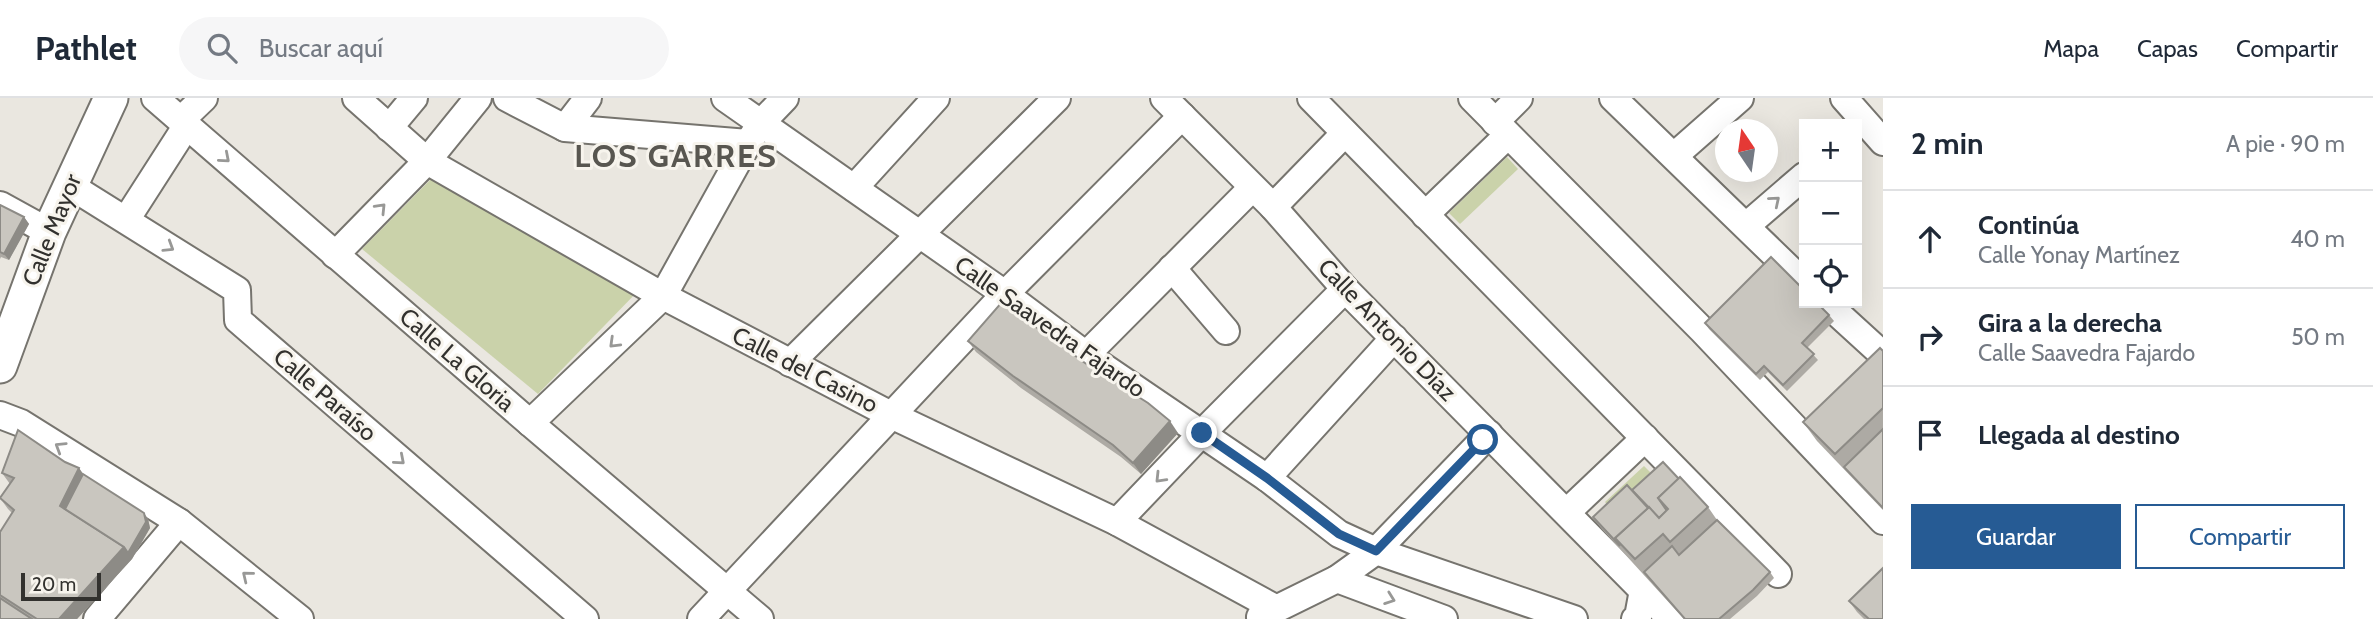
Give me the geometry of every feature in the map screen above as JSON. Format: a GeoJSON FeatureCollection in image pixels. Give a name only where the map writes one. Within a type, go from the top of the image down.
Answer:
{"type":"FeatureCollection","features":[{"type":"Feature","properties":{"kind":"main road","name":"Calle Mayor"},"geometry":{"type":"LineString","coordinates":[[0,366],[7,323],[108,99]]}},
{"type":"Feature","properties":{"kind":"street","name":"Calle La Gloria"},"geometry":{"type":"LineString","coordinates":[[155,98],[760,619]]}},
{"type":"Feature","properties":{"kind":"street"},"geometry":{"type":"LineString","coordinates":[[126,220],[184,123],[204,98]]}},
{"type":"Feature","properties":{"kind":"street","name":"Calle del Casino"},"geometry":{"type":"LineString","coordinates":[[356,98],[426,161],[663,296],[891,415],[1117,522],[1266,614]]}},
{"type":"Feature","properties":{"kind":"street"},"geometry":{"type":"LineString","coordinates":[[389,128],[414,98]]}},
{"type":"Feature","properties":{"kind":"street"},"geometry":{"type":"LineString","coordinates":[[335,255],[426,161],[478,98]]}},
{"type":"Feature","properties":{"kind":"street"},"geometry":{"type":"LineString","coordinates":[[507,98],[565,128],[755,133]]}},
{"type":"Feature","properties":{"kind":"street"},"geometry":{"type":"LineString","coordinates":[[565,128],[588,98]]}},
{"type":"Feature","properties":{"kind":"street","name":"Calle Saavedra Fajardo"},"geometry":{"type":"LineString","coordinates":[[725,98],[755,133],[854,188],[1086,355],[1267,478],[1339,534],[1376,551],[1574,619]]}},
{"type":"Feature","properties":{"kind":"street"},"geometry":{"type":"LineString","coordinates":[[530,423],[663,296],[755,133],[785,98]]}},
{"type":"Feature","properties":{"kind":"street"},"geometry":{"type":"LineString","coordinates":[[854,188],[936,98]]}},
{"type":"Feature","properties":{"kind":"street"},"geometry":{"type":"LineString","coordinates":[[1311,98],[1778,574]]}},
{"type":"Feature","properties":{"kind":"street"},"geometry":{"type":"LineString","coordinates":[[1472,98],[1711,321],[1883,522]]}},
{"type":"Feature","properties":{"kind":"street"},"geometry":{"type":"LineString","coordinates":[[1425,215],[1502,128],[1519,98]]}},
{"type":"Feature","properties":{"kind":"street"},"geometry":{"type":"LineString","coordinates":[[1613,98],[1746,226],[1765,265],[1799,281]]}},
{"type":"Feature","properties":{"kind":"street"},"geometry":{"type":"LineString","coordinates":[[1674,156],[1740,98]]}},
{"type":"Feature","properties":{"kind":"street"},"geometry":{"type":"LineString","coordinates":[[1844,98],[1869,132]]}},
{"type":"Feature","properties":{"kind":"street"},"geometry":{"type":"LineString","coordinates":[[790,363],[920,234],[1040,103]]}},
{"type":"Feature","properties":{"kind":"street"},"geometry":{"type":"LineString","coordinates":[[701,619],[1004,294],[1173,107]]}},
{"type":"Feature","properties":{"kind":"street","name":"Calle Antonio Díaz"},"geometry":{"type":"LineString","coordinates":[[1173,107],[1273,207],[1345,289],[1671,619]]}},
{"type":"Feature","properties":{"kind":"street"},"geometry":{"type":"LineString","coordinates":[[1273,207],[1345,133]]}},
{"type":"Feature","properties":{"kind":"street"},"geometry":{"type":"LineString","coordinates":[[1746,226],[1799,180]]}},
{"type":"Feature","properties":{"kind":"street","name":"Calle Paraíso"},"geometry":{"type":"LineString","coordinates":[[69,185],[237,290],[237,320],[585,619]]}},
{"type":"Feature","properties":{"kind":"street"},"geometry":{"type":"LineString","coordinates":[[1086,355],[1252,188]]}},
{"type":"Feature","properties":{"kind":"street"},"geometry":{"type":"LineString","coordinates":[[0,205],[49,232]]}},
{"type":"Feature","properties":{"kind":"street"},"geometry":{"type":"LineString","coordinates":[[1172,268],[1226,331]]}},
{"type":"Feature","properties":{"kind":"street"},"geometry":{"type":"LineString","coordinates":[[1117,522],[1345,289]]}},
{"type":"Feature","properties":{"kind":"street"},"geometry":{"type":"LineString","coordinates":[[1833,308],[1879,343]]}},
{"type":"Feature","properties":{"kind":"street"},"geometry":{"type":"LineString","coordinates":[[1267,478],[1394,338]]}},
{"type":"Feature","properties":{"kind":"street"},"geometry":{"type":"LineString","coordinates":[[0,415],[21,423],[179,522],[300,619]]}},
{"type":"Feature","properties":{"kind":"street"},"geometry":{"type":"LineString","coordinates":[[1266,614],[1337,579],[1376,551],[1489,434]]}},
{"type":"Feature","properties":{"kind":"street"},"geometry":{"type":"LineString","coordinates":[[1567,512],[1645,438]]}},
{"type":"Feature","properties":{"kind":"street"},"geometry":{"type":"LineString","coordinates":[[97,619],[179,522]]}},
{"type":"Feature","properties":{"kind":"street"},"geometry":{"type":"LineString","coordinates":[[1337,579],[1444,619]]}},
{"type":"Feature","properties":{"kind":"street"},"geometry":{"type":"LineString","coordinates":[[1635,619],[1639,617],[1643,590]]}},
{"type":"Feature","properties":{"kind":"green space"},"geometry":{"type":"Polygon","coordinates":[[[1507,157],[1518,169],[1460,224],[1449,213],[1507,157]]]}},
{"type":"Feature","properties":{"kind":"green space"},"geometry":{"type":"Polygon","coordinates":[[[436,174],[639,290],[538,394],[362,249],[436,174]]]}},
{"type":"Feature","properties":{"kind":"green space"},"geometry":{"type":"Polygon","coordinates":[[[1644,466],[1656,478],[1616,515],[1605,502],[1644,466]]]}},
{"type":"Feature","properties":{"kind":"building"},"geometry":{"type":"Polygon","coordinates":[[[0,205],[24,217],[4,254],[0,252],[0,205]]]}},
{"type":"Feature","properties":{"kind":"building"},"geometry":{"type":"Polygon","coordinates":[[[1771,257],[1799,285],[1799,308],[1822,308],[1829,315],[1802,343],[1814,354],[1783,385],[1764,366],[1756,374],[1705,323],[1771,257]]]}},
{"type":"Feature","properties":{"kind":"building"},"geometry":{"type":"Polygon","coordinates":[[[1002,302],[1170,421],[1133,463],[1113,445],[1013,376],[968,341],[1002,302]]]}},
{"type":"Feature","properties":{"kind":"building"},"geometry":{"type":"Polygon","coordinates":[[[1880,348],[1883,351],[1883,408],[1835,454],[1803,422],[1880,348]]]}},
{"type":"Feature","properties":{"kind":"building"},"geometry":{"type":"Polygon","coordinates":[[[1883,429],[1883,508],[1844,467],[1883,429]]]}},
{"type":"Feature","properties":{"kind":"building"},"geometry":{"type":"Polygon","coordinates":[[[18,430],[65,462],[79,468],[60,506],[124,547],[59,619],[37,619],[0,595],[0,532],[14,510],[0,498],[14,478],[2,473],[18,430]]]}},
{"type":"Feature","properties":{"kind":"building"},"geometry":{"type":"Polygon","coordinates":[[[1663,462],[1679,479],[1658,498],[1667,511],[1659,518],[1632,490],[1663,462]]]}},
{"type":"Feature","properties":{"kind":"building"},"geometry":{"type":"Polygon","coordinates":[[[83,474],[144,513],[146,522],[128,553],[124,547],[65,509],[83,474]]]}},
{"type":"Feature","properties":{"kind":"building"},"geometry":{"type":"Polygon","coordinates":[[[1680,477],[1708,507],[1670,542],[1663,534],[1635,559],[1615,538],[1649,507],[1659,518],[1668,509],[1658,498],[1680,477]]]}},
{"type":"Feature","properties":{"kind":"building"},"geometry":{"type":"Polygon","coordinates":[[[1627,485],[1648,508],[1615,538],[1620,546],[1593,517],[1627,485]]]}},
{"type":"Feature","properties":{"kind":"building"},"geometry":{"type":"Polygon","coordinates":[[[1717,520],[1770,572],[1719,619],[1685,619],[1644,572],[1672,546],[1679,555],[1717,520]]]}},
{"type":"Feature","properties":{"kind":"building"},"geometry":{"type":"Polygon","coordinates":[[[1883,568],[1883,619],[1869,619],[1849,601],[1883,568]]]}},
{"type":"Feature","properties":{"kind":"building"},"geometry":{"type":"Polygon","coordinates":[[[0,598],[32,619],[0,619],[0,598]]]}},
{"type":"Feature","properties":{"kind":"district","name":"LOS GARRES"},"geometry":{"type":"Point","coordinates":[676,156]}},
{"type":"Feature","properties":{"kind":"route"},"geometry":{"type":"LineString","coordinates":[[1202,433],[1267,478],[1339,534],[1376,551],[1483,440]]}}]}
